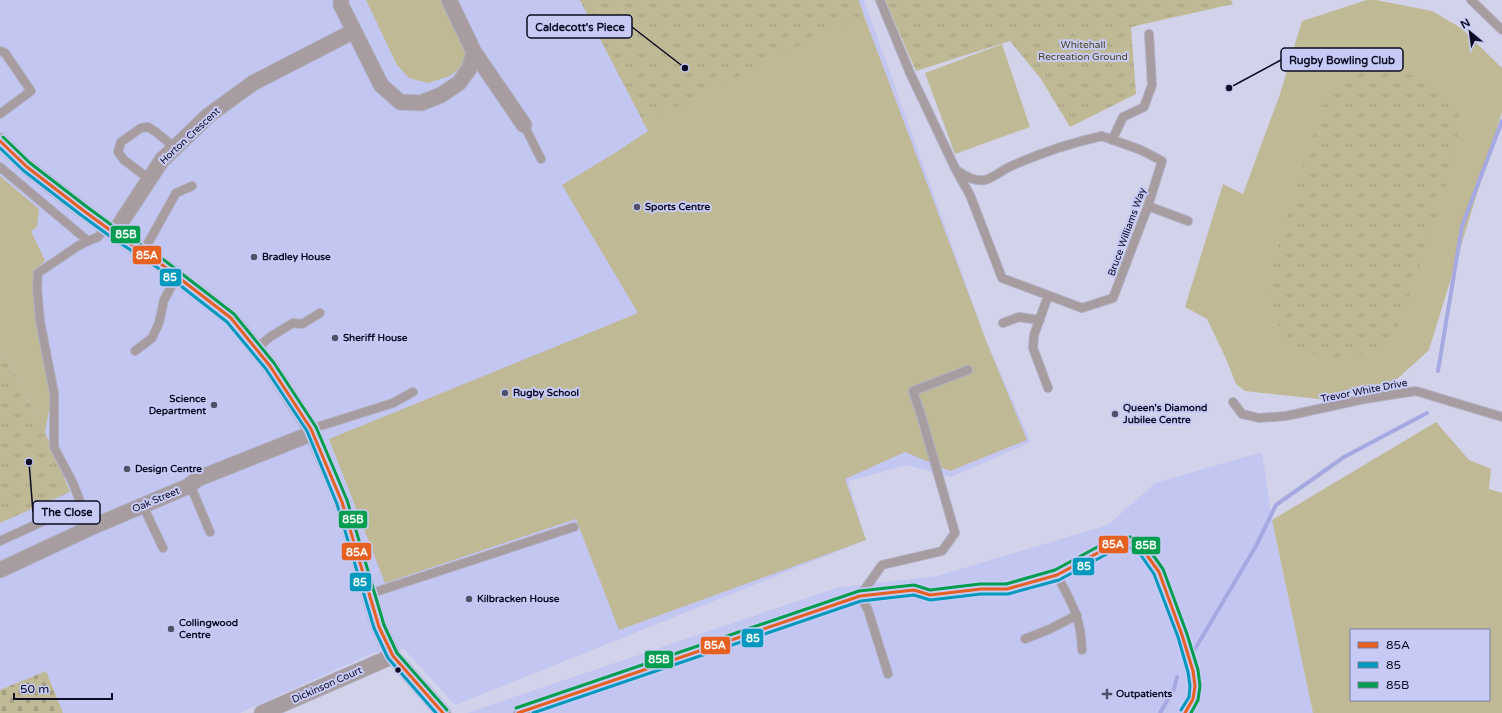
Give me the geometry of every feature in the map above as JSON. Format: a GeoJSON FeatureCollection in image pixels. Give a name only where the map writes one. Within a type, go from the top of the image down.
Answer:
{"type":"FeatureCollection","features":[{"type":"Feature","properties":{"kind":"street"},"geometry":{"type":"LineString","coordinates":[[341,0],[341,6],[380,85],[400,102],[421,103],[441,96],[459,83],[469,69],[474,52]]}},
{"type":"Feature","properties":{"kind":"street"},"geometry":{"type":"LineString","coordinates":[[449,0],[474,52],[524,125]]}},
{"type":"Feature","properties":{"kind":"street","name":"Horton Crescent"},"geometry":{"type":"LineString","coordinates":[[110,230],[162,160],[209,115],[253,83],[354,31]]}},
{"type":"Feature","properties":{"kind":"street"},"geometry":{"type":"LineString","coordinates":[[0,141],[27,167],[110,230],[177,276],[231,318],[270,366],[312,431],[342,502],[368,594],[379,627],[393,656],[443,713]]}},
{"type":"Feature","properties":{"kind":"street","name":"Oak Street"},"geometry":{"type":"LineString","coordinates":[[0,570],[92,527],[189,486],[197,479],[312,431]]}},
{"type":"Feature","properties":{"kind":"street","name":"Dickinson Court"},"geometry":{"type":"LineString","coordinates":[[262,713],[393,656]]}},
{"type":"Feature","properties":{"kind":"lane","name":"Bruce Williams Way"},"geometry":{"type":"LineString","coordinates":[[880,0],[910,72],[956,170],[970,195],[1002,278],[1082,308],[1113,298],[1148,206],[1162,161],[1142,150],[1102,136],[1076,142],[1009,167],[986,180],[978,180],[967,177],[956,170]]}},
{"type":"Feature","properties":{"kind":"lane"},"geometry":{"type":"LineString","coordinates":[[1471,0],[1502,30]]}},
{"type":"Feature","properties":{"kind":"lane"},"geometry":{"type":"LineString","coordinates":[[1112,140],[1123,116],[1144,107],[1152,85],[1149,34]]}},
{"type":"Feature","properties":{"kind":"lane"},"geometry":{"type":"LineString","coordinates":[[0,51],[5,53],[31,91],[0,114]]}},
{"type":"Feature","properties":{"kind":"lane"},"geometry":{"type":"LineString","coordinates":[[524,125],[542,159]]}},
{"type":"Feature","properties":{"kind":"lane"},"geometry":{"type":"LineString","coordinates":[[149,179],[124,160],[118,152],[121,142],[141,128],[148,127],[175,148]]}},
{"type":"Feature","properties":{"kind":"lane"},"geometry":{"type":"LineString","coordinates":[[0,167],[88,241]]}},
{"type":"Feature","properties":{"kind":"lane"},"geometry":{"type":"LineString","coordinates":[[143,252],[176,194],[192,186]]}},
{"type":"Feature","properties":{"kind":"lane"},"geometry":{"type":"LineString","coordinates":[[1148,206],[1188,221]]}},
{"type":"Feature","properties":{"kind":"lane"},"geometry":{"type":"LineString","coordinates":[[0,542],[81,504],[73,483],[54,447],[54,393],[40,321],[37,287],[38,273],[88,241],[110,230]]}},
{"type":"Feature","properties":{"kind":"lane"},"geometry":{"type":"LineString","coordinates":[[135,351],[152,338],[159,323],[164,300],[177,276]]}},
{"type":"Feature","properties":{"kind":"lane"},"geometry":{"type":"LineString","coordinates":[[1048,296],[1034,335],[1033,348],[1048,388]]}},
{"type":"Feature","properties":{"kind":"lane"},"geometry":{"type":"LineString","coordinates":[[256,349],[270,337],[292,324],[302,324],[320,314]]}},
{"type":"Feature","properties":{"kind":"lane"},"geometry":{"type":"LineString","coordinates":[[1003,322],[1019,317],[1040,320]]}},
{"type":"Feature","properties":{"kind":"lane"},"geometry":{"type":"LineString","coordinates":[[860,596],[882,566],[942,551],[955,533],[913,391],[968,370]]}},
{"type":"Feature","properties":{"kind":"lane","name":"Trevor White Drive"},"geometry":{"type":"LineString","coordinates":[[1233,402],[1242,414],[1259,418],[1286,416],[1364,399],[1416,390],[1502,417]]}},
{"type":"Feature","properties":{"kind":"lane"},"geometry":{"type":"LineString","coordinates":[[312,431],[393,403],[413,392]]}},
{"type":"Feature","properties":{"kind":"lane"},"geometry":{"type":"LineString","coordinates":[[189,486],[191,487],[210,532]]}},
{"type":"Feature","properties":{"kind":"lane"},"geometry":{"type":"LineString","coordinates":[[143,506],[163,548]]}},
{"type":"Feature","properties":{"kind":"lane"},"geometry":{"type":"LineString","coordinates":[[368,594],[574,527]]}},
{"type":"Feature","properties":{"kind":"lane"},"geometry":{"type":"LineString","coordinates":[[518,713],[860,596],[914,590],[930,595],[981,589],[1007,589],[1057,575],[1114,544],[1129,542],[1141,547],[1159,572],[1190,661],[1195,680],[1194,697],[1185,713]]}},
{"type":"Feature","properties":{"kind":"lane"},"geometry":{"type":"LineString","coordinates":[[1057,575],[1077,615],[1081,632],[1082,650]]}},
{"type":"Feature","properties":{"kind":"lane"},"geometry":{"type":"LineString","coordinates":[[860,596],[868,610],[888,674]]}},
{"type":"Feature","properties":{"kind":"lane"},"geometry":{"type":"LineString","coordinates":[[1025,639],[1050,629],[1077,615]]}},
{"type":"Feature","properties":{"kind":"shaded area","name":"Rugby School"},"geometry":{"type":"Polygon","coordinates":[[[0,0],[864,0],[987,343],[1031,442],[951,477],[907,465],[848,481],[866,540],[455,705],[404,649],[373,653],[240,713],[63,713],[46,671],[0,690],[0,573],[4,570],[0,560],[0,0]]]}},
{"type":"Feature","properties":{"kind":"shaded area"},"geometry":{"type":"Polygon","coordinates":[[[1262,452],[1272,520],[1313,713],[467,713],[836,588],[937,576],[1108,525],[1155,483],[1262,452]]]}},
{"type":"Feature","properties":{"kind":"green space"},"geometry":{"type":"Polygon","coordinates":[[[366,0],[455,0],[470,33],[464,65],[450,76],[428,83],[409,78],[397,65],[366,0]]]}},
{"type":"Feature","properties":{"kind":"green space"},"geometry":{"type":"Polygon","coordinates":[[[580,0],[858,0],[987,343],[1027,440],[950,471],[905,452],[845,479],[866,540],[619,630],[576,519],[385,583],[329,439],[638,313],[562,185],[648,131],[580,0]]]}},
{"type":"Feature","properties":{"kind":"green space"},"geometry":{"type":"Polygon","coordinates":[[[580,0],[858,0],[864,14],[644,123],[580,0]]]}},
{"type":"Feature","properties":{"kind":"green space","name":"Whitehall Recreation Ground"},"geometry":{"type":"Polygon","coordinates":[[[885,0],[1231,0],[1233,4],[1131,27],[1136,94],[1070,127],[1041,79],[1010,41],[916,71],[885,0]]]}},
{"type":"Feature","properties":{"kind":"green space"},"geometry":{"type":"Polygon","coordinates":[[[1367,0],[1376,0],[1432,11],[1461,28],[1502,68],[1502,112],[1429,350],[1396,380],[1328,400],[1245,391],[1236,384],[1207,319],[1185,307],[1223,184],[1243,194],[1280,94],[1302,21],[1367,0]]]}},
{"type":"Feature","properties":{"kind":"green space"},"geometry":{"type":"Polygon","coordinates":[[[1002,44],[1030,127],[955,154],[925,73],[1002,44]]]}},
{"type":"Feature","properties":{"kind":"green space"},"geometry":{"type":"Polygon","coordinates":[[[1366,70],[1395,70],[1407,73],[1430,83],[1443,94],[1455,108],[1459,116],[1459,139],[1435,220],[1402,320],[1392,335],[1381,345],[1368,352],[1346,359],[1331,358],[1312,354],[1299,348],[1276,322],[1268,302],[1270,271],[1325,97],[1345,74],[1366,70]]]}},
{"type":"Feature","properties":{"kind":"green space"},"geometry":{"type":"Polygon","coordinates":[[[0,176],[39,209],[37,227],[31,231],[45,260],[33,274],[36,317],[51,400],[45,432],[0,345],[0,176]]]}},
{"type":"Feature","properties":{"kind":"green space"},"geometry":{"type":"Polygon","coordinates":[[[0,345],[45,432],[70,492],[0,523],[0,345]]]}},
{"type":"Feature","properties":{"kind":"green space"},"geometry":{"type":"Polygon","coordinates":[[[1436,422],[1469,460],[1491,469],[1489,489],[1502,493],[1502,713],[1313,713],[1272,520],[1436,422]]]}},
{"type":"Feature","properties":{"kind":"green space"},"geometry":{"type":"Polygon","coordinates":[[[46,671],[63,713],[0,713],[0,690],[46,671]]]}},
{"type":"Feature","properties":{"kind":"waterway"},"geometry":{"type":"LineString","coordinates":[[1438,371],[1462,226],[1502,121]]}},
{"type":"Feature","properties":{"kind":"waterway"},"geometry":{"type":"LineString","coordinates":[[1195,649],[1256,546],[1276,505],[1344,457],[1427,413]]}},
{"type":"Feature","properties":{"kind":"waterway"},"geometry":{"type":"LineString","coordinates":[[1160,713],[1174,689],[1177,677]]}},
{"type":"Feature","properties":{"kind":"transit line","name":"85B"},"geometry":{"type":"LineString","coordinates":[[3,137],[30,163],[87,207],[164,260],[234,314],[274,363],[316,427],[347,500],[384,625],[397,653],[447,710]]}},
{"type":"Feature","properties":{"kind":"transit line","name":"85A"},"geometry":{"type":"LineString","coordinates":[[0,141],[27,167],[84,211],[161,264],[231,318],[270,366],[311,429],[342,502],[379,627],[393,656],[443,713]]}},
{"type":"Feature","properties":{"kind":"transit line","name":"85"},"geometry":{"type":"LineString","coordinates":[[0,148],[24,171],[81,215],[158,268],[227,322],[266,369],[307,431],[337,504],[374,628],[388,658],[436,713]]}},
{"type":"Feature","properties":{"kind":"transit line","name":"85B"},"geometry":{"type":"LineString","coordinates":[[516,708],[859,591],[914,585],[930,590],[980,584],[1006,584],[1055,570],[1112,539],[1131,537],[1145,544],[1163,569],[1187,634],[1198,670],[1200,686],[1198,700],[1191,713]]}},
{"type":"Feature","properties":{"kind":"transit line","name":"85A"},"geometry":{"type":"LineString","coordinates":[[518,713],[860,596],[914,590],[930,595],[981,589],[1007,589],[1057,575],[1114,544],[1129,542],[1141,547],[1159,572],[1182,635],[1193,671],[1195,686],[1193,699],[1185,713]]}},
{"type":"Feature","properties":{"kind":"transit line","name":"85"},"geometry":{"type":"LineString","coordinates":[[533,713],[861,601],[914,595],[930,600],[981,594],[1008,594],[1059,580],[1116,549],[1128,547],[1138,551],[1154,574],[1178,637],[1188,672],[1190,686],[1189,697],[1181,710]]}},
{"type":"Feature","properties":{"kind":"place","name":"Caldecott's Piece"},"geometry":{"type":"Point","coordinates":[685,68]}},
{"type":"Feature","properties":{"kind":"place","name":"Rugby Bowling Club"},"geometry":{"type":"Point","coordinates":[1229,88]}},
{"type":"Feature","properties":{"kind":"place","name":"Sports Centre"},"geometry":{"type":"Point","coordinates":[637,207]}},
{"type":"Feature","properties":{"kind":"place","name":"Bradley House"},"geometry":{"type":"Point","coordinates":[254,257]}},
{"type":"Feature","properties":{"kind":"place","name":"Sheriff House"},"geometry":{"type":"Point","coordinates":[335,338]}},
{"type":"Feature","properties":{"kind":"place","name":"Rugby School"},"geometry":{"type":"Point","coordinates":[505,393]}},
{"type":"Feature","properties":{"kind":"place","name":"Science Department"},"geometry":{"type":"Point","coordinates":[214,405]}},
{"type":"Feature","properties":{"kind":"place","name":"Queen's Diamond Jubilee Centre"},"geometry":{"type":"Point","coordinates":[1115,414]}},
{"type":"Feature","properties":{"kind":"place","name":"The Close"},"geometry":{"type":"Point","coordinates":[29,462]}},
{"type":"Feature","properties":{"kind":"place","name":"Design Centre"},"geometry":{"type":"Point","coordinates":[127,469]}},
{"type":"Feature","properties":{"kind":"place","name":"Kilbracken House"},"geometry":{"type":"Point","coordinates":[469,599]}},
{"type":"Feature","properties":{"kind":"place","name":"Collingwood Centre"},"geometry":{"type":"Point","coordinates":[171,629]}},
{"type":"Feature","properties":{"kind":"place","name":"Outpatients"},"geometry":{"type":"Point","coordinates":[1107,694]}}]}
